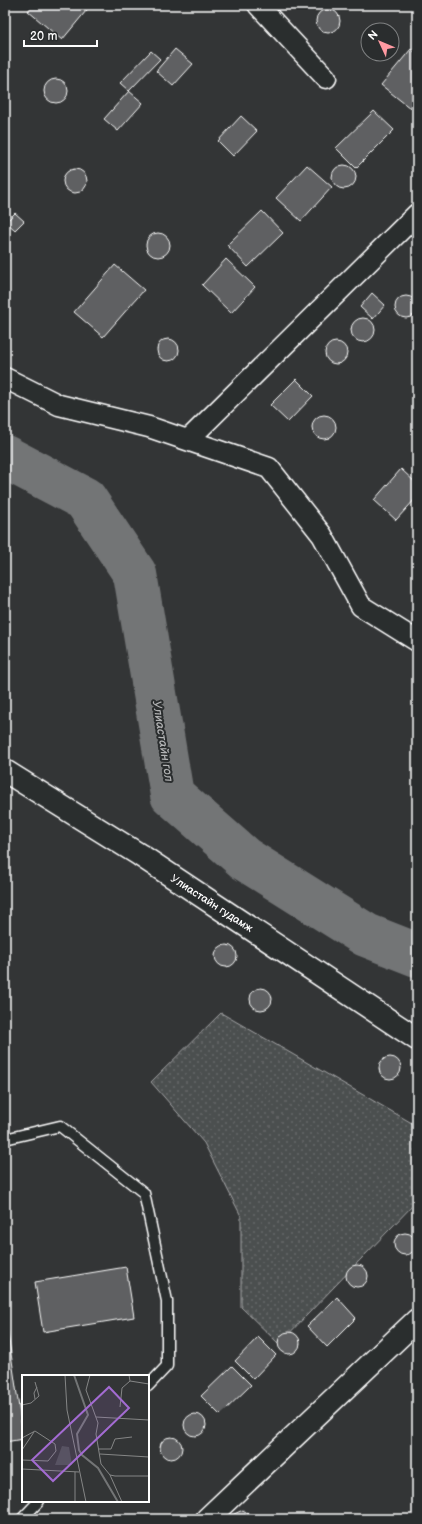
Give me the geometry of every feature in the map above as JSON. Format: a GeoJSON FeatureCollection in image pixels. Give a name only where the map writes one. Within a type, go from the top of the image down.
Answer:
{"type":"FeatureCollection","features":[{"type":"Feature","properties":{"kind":"main road","name":"Улиастайн гудамж"},"geometry":{"type":"LineString","coordinates":[[5,771],[140,855],[417,1039]]}},
{"type":"Feature","properties":{"kind":"main road"},"geometry":{"type":"LineString","coordinates":[[207,1519],[417,1320]]}},
{"type":"Feature","properties":{"kind":"street"},"geometry":{"type":"LineString","coordinates":[[258,5],[326,78]]}},
{"type":"Feature","properties":{"kind":"street"},"geometry":{"type":"LineString","coordinates":[[189,440],[417,214]]}},
{"type":"Feature","properties":{"kind":"street"},"geometry":{"type":"LineString","coordinates":[[5,378],[59,405],[149,427],[269,468],[322,535],[361,606],[417,641]]}},
{"type":"Feature","properties":{"kind":"lane"},"geometry":{"type":"LineString","coordinates":[[5,1139],[60,1126],[144,1193],[167,1301],[167,1366],[149,1385]]}},
{"type":"Feature","properties":{"kind":"lane"},"geometry":{"type":"LineString","coordinates":[[22,1519],[38,1502]]}},
{"type":"Feature","properties":{"kind":"shaded area"},"geometry":{"type":"Polygon","coordinates":[[[221,1013],[417,1126],[417,1201],[279,1344],[241,1307],[241,1216],[204,1143],[151,1082],[221,1013]]]}},
{"type":"Feature","properties":{"kind":"building"},"geometry":{"type":"Polygon","coordinates":[[[33,5],[91,5],[62,40],[28,11],[33,5]]]}},
{"type":"Feature","properties":{"kind":"building"},"geometry":{"type":"Polygon","coordinates":[[[328,9],[333,10],[339,16],[339,26],[333,32],[328,33],[323,32],[317,26],[316,21],[317,16],[323,10],[328,9]]]}},
{"type":"Feature","properties":{"kind":"building"},"geometry":{"type":"Polygon","coordinates":[[[175,49],[193,64],[173,86],[156,71],[175,49]]]}},
{"type":"Feature","properties":{"kind":"building"},"geometry":{"type":"Polygon","coordinates":[[[411,49],[417,54],[417,99],[410,108],[381,85],[411,49]]]}},
{"type":"Feature","properties":{"kind":"building"},"geometry":{"type":"Polygon","coordinates":[[[151,51],[160,59],[129,91],[120,83],[151,51]]]}},
{"type":"Feature","properties":{"kind":"building"},"geometry":{"type":"Polygon","coordinates":[[[56,79],[61,80],[67,86],[67,96],[61,102],[56,103],[51,102],[45,96],[44,91],[45,86],[51,80],[56,79]]]}},
{"type":"Feature","properties":{"kind":"building"},"geometry":{"type":"Polygon","coordinates":[[[129,91],[143,103],[118,131],[104,119],[129,91]]]}},
{"type":"Feature","properties":{"kind":"building"},"geometry":{"type":"Polygon","coordinates":[[[374,111],[394,130],[356,168],[336,148],[374,111]]]}},
{"type":"Feature","properties":{"kind":"building"},"geometry":{"type":"Polygon","coordinates":[[[241,116],[257,131],[233,156],[218,141],[241,116]]]}},
{"type":"Feature","properties":{"kind":"building"},"geometry":{"type":"Polygon","coordinates":[[[307,165],[332,187],[301,221],[276,198],[307,165]]]}},
{"type":"Feature","properties":{"kind":"building"},"geometry":{"type":"Polygon","coordinates":[[[344,165],[349,166],[355,172],[355,182],[349,188],[344,189],[339,188],[333,182],[332,177],[333,172],[339,166],[344,165]]]}},
{"type":"Feature","properties":{"kind":"building"},"geometry":{"type":"Polygon","coordinates":[[[75,169],[80,170],[86,176],[86,186],[80,192],[75,193],[70,192],[64,186],[63,181],[64,176],[70,170],[75,169]]]}},
{"type":"Feature","properties":{"kind":"building"},"geometry":{"type":"Polygon","coordinates":[[[262,211],[283,233],[248,267],[227,245],[262,211]]]}},
{"type":"Feature","properties":{"kind":"building"},"geometry":{"type":"Polygon","coordinates":[[[15,213],[24,221],[15,230],[6,222],[15,213]]]}},
{"type":"Feature","properties":{"kind":"building"},"geometry":{"type":"Polygon","coordinates":[[[158,233],[163,234],[169,240],[169,250],[163,256],[158,257],[153,256],[147,250],[146,245],[147,240],[153,234],[158,233]]]}},
{"type":"Feature","properties":{"kind":"building"},"geometry":{"type":"Polygon","coordinates":[[[226,259],[255,287],[231,313],[202,285],[226,259]]]}},
{"type":"Feature","properties":{"kind":"building"},"geometry":{"type":"Polygon","coordinates":[[[115,265],[144,290],[103,337],[74,312],[115,265]]]}},
{"type":"Feature","properties":{"kind":"building"},"geometry":{"type":"Polygon","coordinates":[[[372,293],[385,305],[373,319],[360,307],[372,293]]]}},
{"type":"Feature","properties":{"kind":"building"},"geometry":{"type":"Polygon","coordinates":[[[406,296],[414,299],[417,307],[414,315],[406,318],[398,315],[395,307],[398,299],[406,296]]]}},
{"type":"Feature","properties":{"kind":"building"},"geometry":{"type":"Polygon","coordinates":[[[363,318],[368,319],[374,325],[374,335],[368,341],[363,342],[358,341],[352,335],[351,330],[352,325],[358,319],[363,318]]]}},
{"type":"Feature","properties":{"kind":"building"},"geometry":{"type":"Polygon","coordinates":[[[164,339],[172,339],[179,346],[179,354],[172,361],[164,361],[157,354],[157,346],[164,339]]]}},
{"type":"Feature","properties":{"kind":"building"},"geometry":{"type":"Polygon","coordinates":[[[332,342],[340,342],[347,349],[347,357],[340,364],[332,364],[325,357],[325,349],[332,342]]]}},
{"type":"Feature","properties":{"kind":"building"},"geometry":{"type":"Polygon","coordinates":[[[296,379],[313,396],[288,422],[270,405],[296,379]]]}},
{"type":"Feature","properties":{"kind":"building"},"geometry":{"type":"Polygon","coordinates":[[[324,415],[329,416],[335,422],[335,432],[329,438],[324,439],[319,438],[313,432],[312,427],[313,422],[319,416],[324,415]]]}},
{"type":"Feature","properties":{"kind":"building"},"geometry":{"type":"Polygon","coordinates":[[[401,469],[417,484],[417,497],[396,520],[374,500],[401,469]]]}},
{"type":"Feature","properties":{"kind":"building"},"geometry":{"type":"Polygon","coordinates":[[[222,945],[230,945],[237,952],[237,960],[230,967],[222,967],[215,960],[215,952],[222,945]]]}},
{"type":"Feature","properties":{"kind":"building"},"geometry":{"type":"Polygon","coordinates":[[[257,988],[265,988],[272,995],[272,1003],[265,1010],[257,1010],[250,1003],[250,995],[257,988]]]}},
{"type":"Feature","properties":{"kind":"building"},"geometry":{"type":"Polygon","coordinates":[[[386,1057],[394,1057],[401,1064],[401,1072],[394,1079],[386,1079],[379,1072],[379,1064],[386,1057]]]}},
{"type":"Feature","properties":{"kind":"building"},"geometry":{"type":"Polygon","coordinates":[[[401,1233],[409,1233],[416,1240],[416,1248],[409,1255],[401,1255],[394,1248],[394,1240],[401,1233]]]}},
{"type":"Feature","properties":{"kind":"building"},"geometry":{"type":"Polygon","coordinates":[[[353,1265],[361,1265],[368,1272],[368,1280],[361,1287],[353,1287],[346,1280],[346,1272],[353,1265]]]}},
{"type":"Feature","properties":{"kind":"building"},"geometry":{"type":"Polygon","coordinates":[[[126,1267],[134,1317],[43,1332],[35,1282],[126,1267]]]}},
{"type":"Feature","properties":{"kind":"building"},"geometry":{"type":"Polygon","coordinates":[[[337,1297],[356,1318],[327,1347],[307,1326],[337,1297]]]}},
{"type":"Feature","properties":{"kind":"building"},"geometry":{"type":"Polygon","coordinates":[[[5,1313],[22,1428],[22,1439],[5,1442],[5,1313]]]}},
{"type":"Feature","properties":{"kind":"building"},"geometry":{"type":"Polygon","coordinates":[[[285,1332],[293,1332],[300,1339],[300,1347],[293,1354],[285,1354],[278,1347],[278,1339],[285,1332]]]}},
{"type":"Feature","properties":{"kind":"building"},"geometry":{"type":"Polygon","coordinates":[[[258,1337],[276,1355],[253,1379],[235,1361],[258,1337]]]}},
{"type":"Feature","properties":{"kind":"building"},"geometry":{"type":"Polygon","coordinates":[[[232,1366],[251,1385],[220,1415],[201,1396],[232,1366]]]}},
{"type":"Feature","properties":{"kind":"building"},"geometry":{"type":"Polygon","coordinates":[[[191,1414],[199,1414],[206,1421],[206,1429],[199,1436],[191,1436],[184,1429],[184,1421],[191,1414]]]}},
{"type":"Feature","properties":{"kind":"building"},"geometry":{"type":"Polygon","coordinates":[[[167,1437],[175,1437],[182,1444],[182,1452],[175,1459],[167,1459],[160,1452],[160,1444],[167,1437]]]}},
{"type":"Feature","properties":{"kind":"building"},"geometry":{"type":"Polygon","coordinates":[[[243,1510],[253,1517],[249,1519],[223,1519],[243,1510]]]}},
{"type":"Feature","properties":{"kind":"waterway","name":"Улиастайн гол"},"geometry":{"type":"LineString","coordinates":[[5,457],[85,499],[135,574],[172,795],[245,859],[366,935],[417,955]]}}]}
